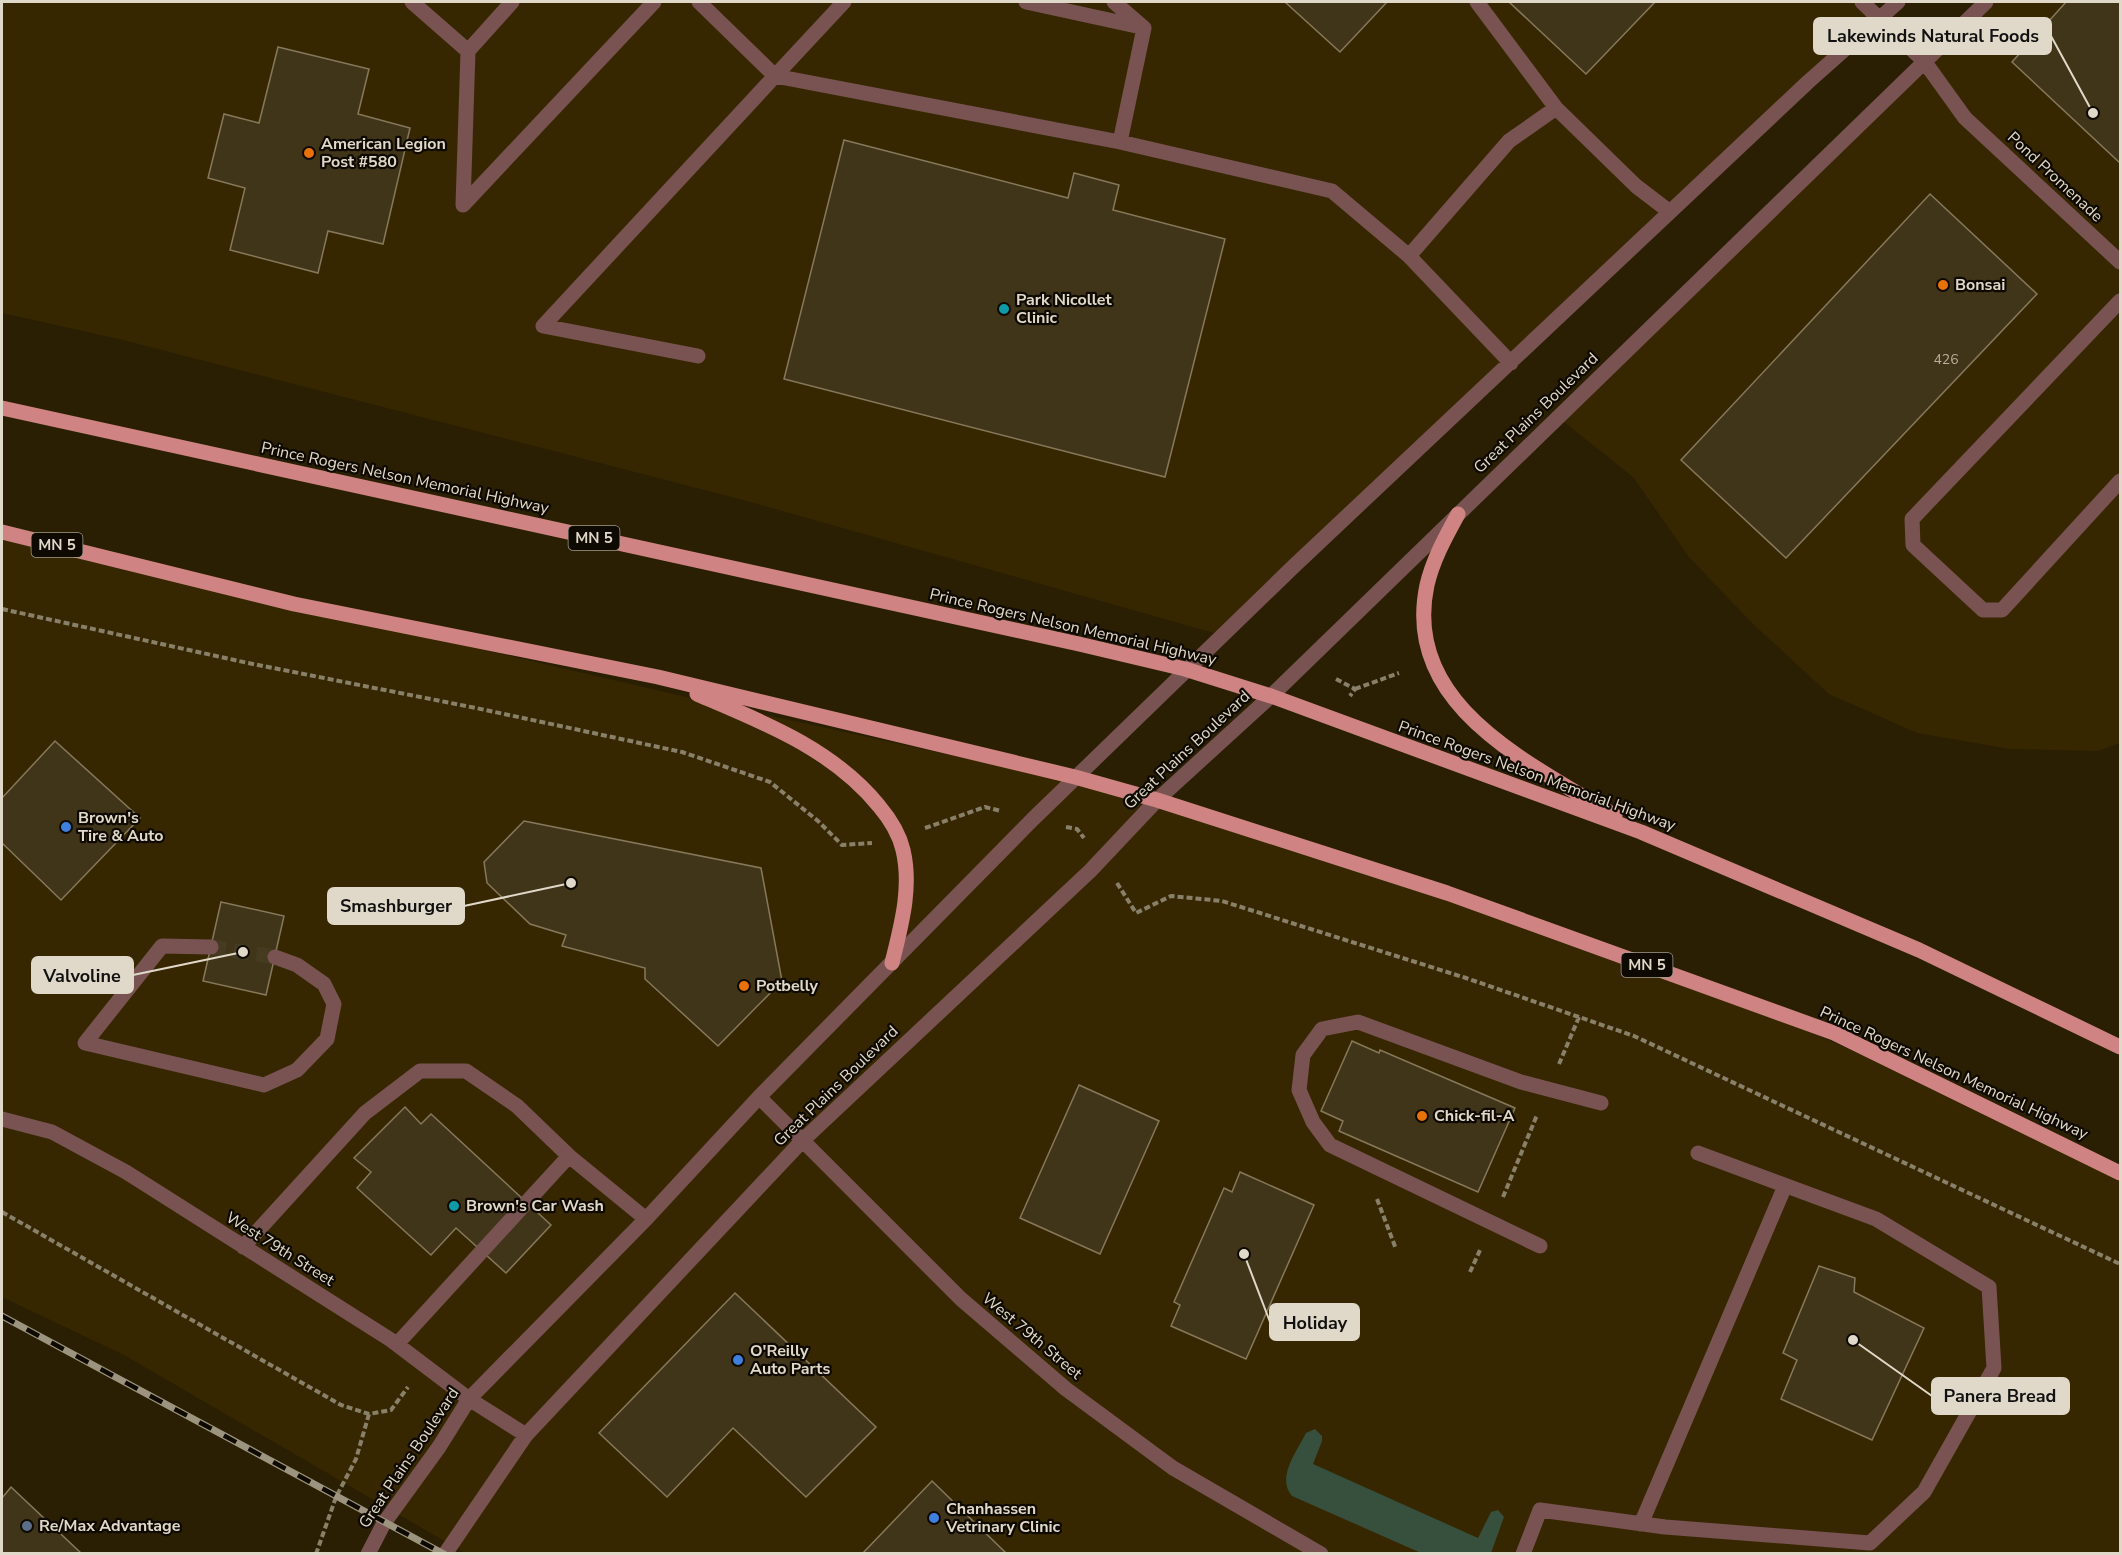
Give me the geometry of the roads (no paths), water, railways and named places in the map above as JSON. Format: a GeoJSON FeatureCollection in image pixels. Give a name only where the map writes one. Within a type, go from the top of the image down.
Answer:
{"type":"FeatureCollection","features":[{"type":"Feature","properties":{"kind":"main road","name":"Prince Rogers Nelson Memorial Highway"},"geometry":{"type":"LineString","coordinates":[[2,408],[1185,669],[1271,696],[1641,832],[1919,950],[2121,1047]]}},
{"type":"Feature","properties":{"kind":"main road"},"geometry":{"type":"LineString","coordinates":[[1458,514],[1444,538],[1434,563],[1427,585],[1424,617],[1426,642],[1432,664],[1445,689],[1465,712],[1494,738],[1641,832]]}},
{"type":"Feature","properties":{"kind":"main road","name":"Prince Rogers Nelson Memorial Highway"},"geometry":{"type":"LineString","coordinates":[[2,532],[294,604],[658,677],[1075,777],[1157,800],[1447,893],[1834,1033],[2121,1173]]}},
{"type":"Feature","properties":{"kind":"main road"},"geometry":{"type":"LineString","coordinates":[[658,677],[766,723],[821,754],[865,788],[889,818],[900,837],[904,852],[906,901],[892,963]]}},
{"type":"Feature","properties":{"kind":"street"},"geometry":{"type":"LineString","coordinates":[[412,2],[468,51]]}},
{"type":"Feature","properties":{"kind":"street"},"geometry":{"type":"LineString","coordinates":[[512,2],[468,51],[463,205],[654,2]]}},
{"type":"Feature","properties":{"kind":"street"},"geometry":{"type":"LineString","coordinates":[[699,2],[775,76],[1120,142],[1332,190],[1409,256],[1511,363]]}},
{"type":"Feature","properties":{"kind":"street"},"geometry":{"type":"LineString","coordinates":[[698,356],[543,326],[844,2]]}},
{"type":"Feature","properties":{"kind":"street"},"geometry":{"type":"LineString","coordinates":[[1026,2],[1144,28]]}},
{"type":"Feature","properties":{"kind":"street"},"geometry":{"type":"LineString","coordinates":[[1114,2],[1144,28]]}},
{"type":"Feature","properties":{"kind":"street"},"geometry":{"type":"LineString","coordinates":[[1477,2],[1556,108],[1636,186],[1670,212]]}},
{"type":"Feature","properties":{"kind":"street","name":"Pond Promenade"},"geometry":{"type":"LineString","coordinates":[[1862,2],[1924,61],[1965,118],[2121,262]]}},
{"type":"Feature","properties":{"kind":"street","name":"Great Plains Boulevard"},"geometry":{"type":"LineString","coordinates":[[368,1554],[384,1523],[439,1447],[469,1399],[646,1218],[759,1097],[1185,669],[1808,82],[1898,2]]}},
{"type":"Feature","properties":{"kind":"street","name":"Great Plains Boulevard"},"geometry":{"type":"LineString","coordinates":[[445,1554],[526,1435],[802,1140],[1090,871],[1157,800],[1271,696],[1986,2]]}},
{"type":"Feature","properties":{"kind":"street"},"geometry":{"type":"LineString","coordinates":[[1120,142],[1144,28]]}},
{"type":"Feature","properties":{"kind":"street"},"geometry":{"type":"LineString","coordinates":[[1409,256],[1509,141],[1556,108]]}},
{"type":"Feature","properties":{"kind":"street"},"geometry":{"type":"LineString","coordinates":[[2121,301],[1912,519],[1913,545],[1983,610],[2002,610],[2121,481]]}},
{"type":"Feature","properties":{"kind":"street"},"geometry":{"type":"LineString","coordinates":[[211,947],[162,946],[85,1043],[264,1085],[297,1070],[327,1039],[334,1004],[324,984],[297,964],[275,957]]}},
{"type":"Feature","properties":{"kind":"street"},"geometry":{"type":"LineString","coordinates":[[1540,1246],[1330,1145],[1313,1122],[1299,1090],[1303,1055],[1322,1029],[1358,1022],[1521,1082],[1600,1103]]}},
{"type":"Feature","properties":{"kind":"street"},"geometry":{"type":"LineString","coordinates":[[243,1247],[364,1113],[420,1071],[466,1071],[517,1106],[569,1156],[646,1218]]}},
{"type":"Feature","properties":{"kind":"street","name":"West 79th Street"},"geometry":{"type":"LineString","coordinates":[[759,1097],[961,1299],[1066,1389],[1173,1468],[1321,1554]]}},
{"type":"Feature","properties":{"kind":"street","name":"West 79th Street"},"geometry":{"type":"LineString","coordinates":[[2,1119],[52,1132],[126,1172],[397,1344],[469,1399],[526,1435]]}},
{"type":"Feature","properties":{"kind":"street"},"geometry":{"type":"LineString","coordinates":[[1523,1554],[1540,1510],[1665,1527],[1870,1543],[1924,1492],[1994,1368],[1989,1287],[1876,1219],[1698,1153]]}},
{"type":"Feature","properties":{"kind":"street"},"geometry":{"type":"LineString","coordinates":[[397,1344],[569,1156]]}},
{"type":"Feature","properties":{"kind":"street"},"geometry":{"type":"LineString","coordinates":[[1641,1524],[1785,1186]]}},
{"type":"Feature","properties":{"kind":"tunnel"},"geometry":{"type":"LineString","coordinates":[[211,947],[275,957]]}},
{"type":"Feature","properties":{"kind":"railway"},"geometry":{"type":"LineString","coordinates":[[2,1316],[444,1554]]}},
{"type":"Feature","properties":{"kind":"place","name":"Lakewinds Natural Foods"},"geometry":{"type":"Point","coordinates":[2093,113]}},
{"type":"Feature","properties":{"kind":"place","name":"American Legion Post #580"},"geometry":{"type":"Point","coordinates":[309,153]}},
{"type":"Feature","properties":{"kind":"place","name":"Bonsai"},"geometry":{"type":"Point","coordinates":[1943,285]}},
{"type":"Feature","properties":{"kind":"place","name":"Park Nicollet Clinic"},"geometry":{"type":"Point","coordinates":[1004,309]}},
{"type":"Feature","properties":{"kind":"place","name":"Brown's Tire & Auto"},"geometry":{"type":"Point","coordinates":[66,827]}},
{"type":"Feature","properties":{"kind":"place","name":"Smashburger"},"geometry":{"type":"Point","coordinates":[571,883]}},
{"type":"Feature","properties":{"kind":"place","name":"Valvoline"},"geometry":{"type":"Point","coordinates":[243,952]}},
{"type":"Feature","properties":{"kind":"place","name":"Potbelly"},"geometry":{"type":"Point","coordinates":[744,986]}},
{"type":"Feature","properties":{"kind":"place","name":"Chick-fil-A"},"geometry":{"type":"Point","coordinates":[1422,1116]}},
{"type":"Feature","properties":{"kind":"place","name":"Brown's Car Wash"},"geometry":{"type":"Point","coordinates":[454,1206]}},
{"type":"Feature","properties":{"kind":"place","name":"Holiday"},"geometry":{"type":"Point","coordinates":[1244,1254]}},
{"type":"Feature","properties":{"kind":"place","name":"Panera Bread"},"geometry":{"type":"Point","coordinates":[1853,1340]}},
{"type":"Feature","properties":{"kind":"place","name":"O'Reilly Auto Parts"},"geometry":{"type":"Point","coordinates":[738,1360]}},
{"type":"Feature","properties":{"kind":"place","name":"Chanhassen Vetrinary Clinic"},"geometry":{"type":"Point","coordinates":[934,1518]}},
{"type":"Feature","properties":{"kind":"place","name":"Re/Max Advantage"},"geometry":{"type":"Point","coordinates":[27,1526]}}]}
